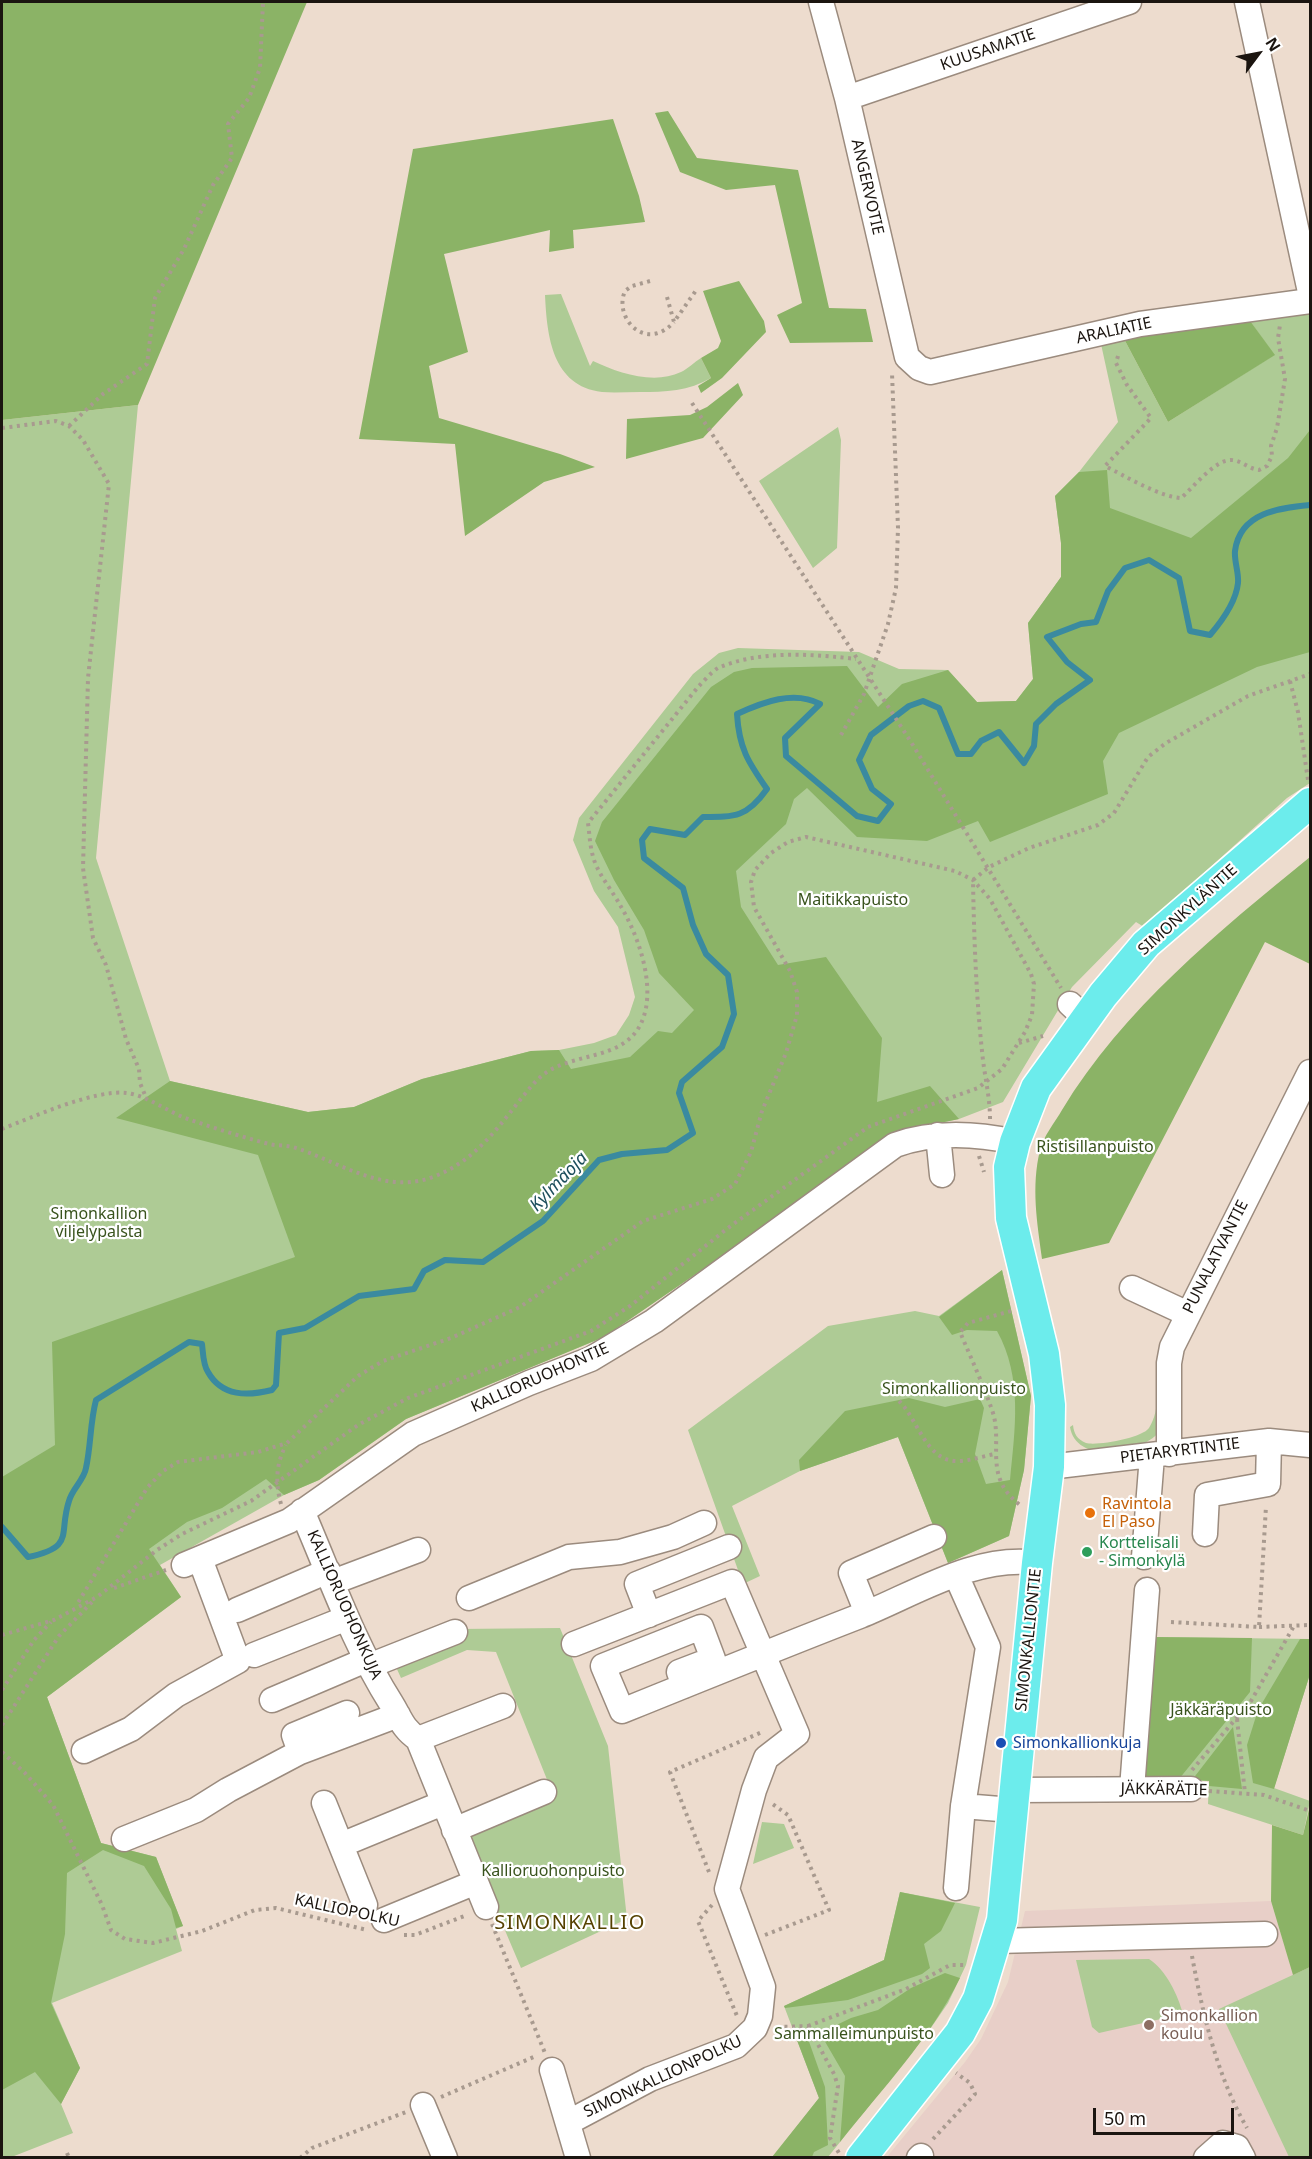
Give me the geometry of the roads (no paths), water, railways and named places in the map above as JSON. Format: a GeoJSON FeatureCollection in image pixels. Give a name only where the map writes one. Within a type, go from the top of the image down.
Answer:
{"type":"FeatureCollection","features":[{"type":"Feature","properties":{"kind":"main road","name":"SIMONKYLÄNTIE"},"geometry":{"type":"LineString","coordinates":[[1036,1088],[1078,1011],[1146,944],[1311,803]]}},
{"type":"Feature","properties":{"kind":"main road","name":"SIMONKALLIONTIE"},"geometry":{"type":"LineString","coordinates":[[850,2156],[960,2033],[978,1999],[998,1941],[1002,1920],[1036,1563],[1049,1467],[1049,1383],[1011,1218],[1008,1191],[1014,1142],[1036,1088]]}},
{"type":"Feature","properties":{"kind":"street","name":"ANGERVOTIE"},"geometry":{"type":"LineString","coordinates":[[821,2],[847,98],[907,357],[919,368]]}},
{"type":"Feature","properties":{"kind":"street","name":"KUUSAMATIE"},"geometry":{"type":"LineString","coordinates":[[847,98],[1129,2]]}},
{"type":"Feature","properties":{"kind":"street"},"geometry":{"type":"LineString","coordinates":[[1247,2],[1311,292]]}},
{"type":"Feature","properties":{"kind":"street","name":"ARALIATIE"},"geometry":{"type":"LineString","coordinates":[[919,368],[930,372],[1140,324],[1311,301]]}},
{"type":"Feature","properties":{"kind":"street","name":"PUNALATVANTIE"},"geometry":{"type":"LineString","coordinates":[[1144,1557],[1160,1455],[1163,1384],[1172,1347],[1311,1072]]}},
{"type":"Feature","properties":{"kind":"street"},"geometry":{"type":"LineString","coordinates":[[938,1135],[942,1175]]}},
{"type":"Feature","properties":{"kind":"street","name":"KALLIORUOHONTIE"},"geometry":{"type":"LineString","coordinates":[[84,1751],[131,1729],[176,1695],[238,1661],[204,1559],[294,1520],[413,1434],[529,1383],[591,1359],[623,1340],[663,1314],[895,1146],[916,1138],[938,1135],[985,1135],[1014,1142]]}},
{"type":"Feature","properties":{"kind":"street"},"geometry":{"type":"LineString","coordinates":[[1132,1288],[1188,1314]]}},
{"type":"Feature","properties":{"kind":"street"},"geometry":{"type":"LineString","coordinates":[[1205,1534],[1207,1495],[1268,1484],[1269,1441]]}},
{"type":"Feature","properties":{"kind":"street","name":"PIETARYRTINTIE"},"geometry":{"type":"LineString","coordinates":[[1049,1467],[1269,1441],[1311,1445]]}},
{"type":"Feature","properties":{"kind":"street","name":"KALLIORUOHONKUJA"},"geometry":{"type":"LineString","coordinates":[[294,1520],[331,1577],[367,1663],[406,1728],[443,1803],[486,1907]]}},
{"type":"Feature","properties":{"kind":"street"},"geometry":{"type":"LineString","coordinates":[[469,1598],[568,1557],[620,1552],[673,1537],[704,1523]]}},
{"type":"Feature","properties":{"kind":"street"},"geometry":{"type":"LineString","coordinates":[[867,1613],[851,1573],[934,1537]]}},
{"type":"Feature","properties":{"kind":"street"},"geometry":{"type":"LineString","coordinates":[[637,1584],[729,1547]]}},
{"type":"Feature","properties":{"kind":"street"},"geometry":{"type":"LineString","coordinates":[[237,1610],[418,1550]]}},
{"type":"Feature","properties":{"kind":"street"},"geometry":{"type":"LineString","coordinates":[[620,1552],[637,1584],[648,1615]]}},
{"type":"Feature","properties":{"kind":"street"},"geometry":{"type":"LineString","coordinates":[[684,1686],[679,1672],[713,1659],[701,1627],[603,1666],[622,1711],[867,1613],[956,1575],[994,1562],[1017,1560],[1036,1563]]}},
{"type":"Feature","properties":{"kind":"street"},"geometry":{"type":"LineString","coordinates":[[956,1575],[988,1647],[963,1806],[956,1887]]}},
{"type":"Feature","properties":{"kind":"street"},"geometry":{"type":"LineString","coordinates":[[574,1644],[732,1582],[763,1654]]}},
{"type":"Feature","properties":{"kind":"street"},"geometry":{"type":"LineString","coordinates":[[1132,1790],[1147,1590]]}},
{"type":"Feature","properties":{"kind":"street"},"geometry":{"type":"LineString","coordinates":[[254,1655],[347,1618]]}},
{"type":"Feature","properties":{"kind":"street"},"geometry":{"type":"LineString","coordinates":[[272,1700],[455,1632]]}},
{"type":"Feature","properties":{"kind":"street","name":"SIMONKALLIONPOLKU"},"geometry":{"type":"LineString","coordinates":[[569,2122],[651,2079],[736,2046],[747,2026],[760,2016],[763,1987],[728,1888],[754,1790],[766,1758],[793,1727],[763,1654]]}},
{"type":"Feature","properties":{"kind":"street"},"geometry":{"type":"LineString","coordinates":[[124,1839],[196,1810],[228,1790],[300,1752],[503,1706]]}},
{"type":"Feature","properties":{"kind":"street"},"geometry":{"type":"LineString","coordinates":[[300,1752],[294,1736],[348,1713]]}},
{"type":"Feature","properties":{"kind":"street","name":"JÄKKÄRÄTIE"},"geometry":{"type":"LineString","coordinates":[[963,1806],[1132,1790],[1184,1789]]}},
{"type":"Feature","properties":{"kind":"street"},"geometry":{"type":"LineString","coordinates":[[454,1830],[544,1792]]}},
{"type":"Feature","properties":{"kind":"street"},"geometry":{"type":"LineString","coordinates":[[324,1803],[365,1905]]}},
{"type":"Feature","properties":{"kind":"street"},"geometry":{"type":"LineString","coordinates":[[341,1845],[443,1803]]}},
{"type":"Feature","properties":{"kind":"street"},"geometry":{"type":"LineString","coordinates":[[383,1928],[476,1882]]}},
{"type":"Feature","properties":{"kind":"street"},"geometry":{"type":"LineString","coordinates":[[998,1941],[1265,1934]]}},
{"type":"Feature","properties":{"kind":"street"},"geometry":{"type":"LineString","coordinates":[[552,2070],[578,2157]]}},
{"type":"Feature","properties":{"kind":"street"},"geometry":{"type":"LineString","coordinates":[[423,2105],[445,2157]]}},
{"type":"Feature","properties":{"kind":"street"},"geometry":{"type":"LineString","coordinates":[[1206,2157],[1223,2143],[1237,2147],[1243,2157]]}},
{"type":"Feature","properties":{"kind":"waterway","name":"Kylmäoja"},"geometry":{"type":"LineString","coordinates":[[2,1527],[28,1557],[53,1549],[59,1544],[71,1497],[86,1468],[96,1400],[189,1342],[202,1344],[206,1369],[221,1386],[236,1393],[245,1394],[272,1390],[276,1385],[279,1333],[305,1328],[359,1296],[414,1289],[424,1271],[445,1260],[483,1262],[543,1221],[599,1160],[622,1154],[667,1150],[693,1133],[679,1093],[682,1082],[722,1047],[734,1014],[728,975],[706,954],[693,925],[683,888],[644,858],[642,840],[650,829],[685,835],[703,817],[724,817],[740,813],[753,805],[767,789],[742,746],[737,714],[778,699],[800,698],[820,704],[785,738],[786,756],[857,816],[878,821],[891,804],[872,789],[859,760],[871,735],[909,706],[923,701],[939,708],[958,754],[971,754],[981,741],[999,732],[1024,763],[1034,746],[1036,724],[1056,704],[1090,680],[1067,662],[1047,637],[1081,624],[1096,622],[1108,591],[1125,568],[1149,560],[1179,578],[1190,631],[1210,635],[1224,617],[1237,590],[1235,551],[1238,538],[1245,528],[1263,514],[1310,505]]}},
{"type":"Feature","properties":{"kind":"place","name":"Ravintola El Paso"},"geometry":{"type":"Point","coordinates":[1090,1513]}},
{"type":"Feature","properties":{"kind":"place","name":"Korttelisali - Simonkylä"},"geometry":{"type":"Point","coordinates":[1087,1552]}},
{"type":"Feature","properties":{"kind":"place","name":"Simonkallionkuja"},"geometry":{"type":"Point","coordinates":[1001,1743]}},
{"type":"Feature","properties":{"kind":"place","name":"Simonkallion koulu"},"geometry":{"type":"Point","coordinates":[1149,2025]}},
{"type":"Feature","properties":{"kind":"district","name":"SIMONKALLIO"},"geometry":{"type":"Point","coordinates":[570,1923]}},
{"type":"Feature","properties":{"kind":"park label","name":"Maitikkapuisto"},"geometry":{"type":"Point","coordinates":[853,900]}},
{"type":"Feature","properties":{"kind":"park label","name":"Ristisillanpuisto"},"geometry":{"type":"Point","coordinates":[1095,1147]}},
{"type":"Feature","properties":{"kind":"park label","name":"Simonkallion viljelypalsta"},"geometry":{"type":"Point","coordinates":[99,1223]}},
{"type":"Feature","properties":{"kind":"park label","name":"Simonkallionpuisto"},"geometry":{"type":"Point","coordinates":[954,1389]}},
{"type":"Feature","properties":{"kind":"park label","name":"Jäkkäräpuisto"},"geometry":{"type":"Point","coordinates":[1221,1710]}},
{"type":"Feature","properties":{"kind":"park label","name":"Kallioruohonpuisto"},"geometry":{"type":"Point","coordinates":[553,1871]}},
{"type":"Feature","properties":{"kind":"park label","name":"Sammalleimunpuisto"},"geometry":{"type":"Point","coordinates":[854,2034]}}]}
